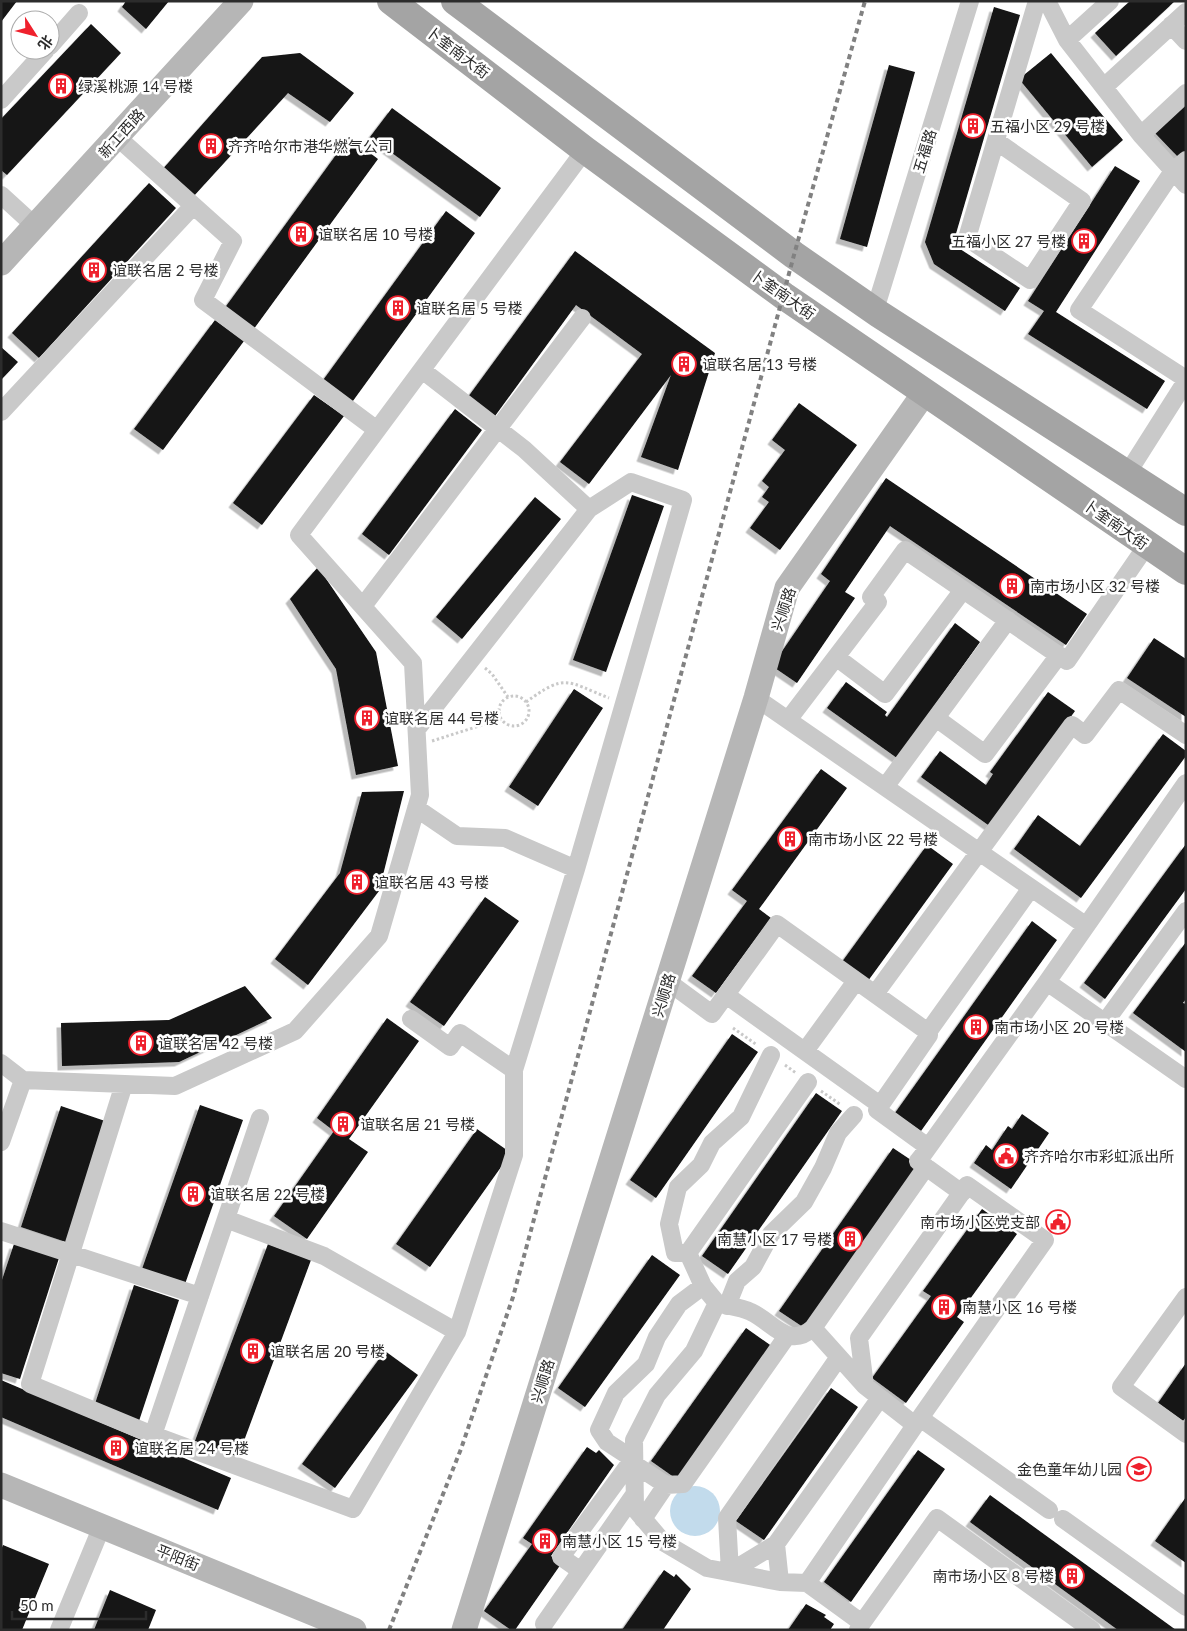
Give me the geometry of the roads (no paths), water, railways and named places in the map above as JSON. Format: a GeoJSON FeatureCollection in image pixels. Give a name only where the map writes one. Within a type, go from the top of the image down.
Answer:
{"type":"FeatureCollection","features":[{"type":"Feature","properties":{"kind":"main road","name":"卜奎南大街"},"geometry":{"type":"LineString","coordinates":[[391,1],[585,150],[784,296],[1186,571]]}},
{"type":"Feature","properties":{"kind":"main road"},"geometry":{"type":"LineString","coordinates":[[456,1],[794,255],[878,314],[1186,512]]}},
{"type":"Feature","properties":{"kind":"street","name":"新工西路"},"geometry":{"type":"LineString","coordinates":[[1,264],[241,1]]}},
{"type":"Feature","properties":{"kind":"street","name":"五福路"},"geometry":{"type":"LineString","coordinates":[[878,300],[970,1]]}},
{"type":"Feature","properties":{"kind":"street"},"geometry":{"type":"LineString","coordinates":[[996,141],[1082,202],[1030,280],[967,238],[1037,1]]}},
{"type":"Feature","properties":{"kind":"street"},"geometry":{"type":"LineString","coordinates":[[1047,1],[1068,40],[1141,135],[1179,165],[1186,185]]}},
{"type":"Feature","properties":{"kind":"street"},"geometry":{"type":"LineString","coordinates":[[1068,40],[1110,1]]}},
{"type":"Feature","properties":{"kind":"street"},"geometry":{"type":"LineString","coordinates":[[1104,87],[1186,12]]}},
{"type":"Feature","properties":{"kind":"street"},"geometry":{"type":"LineString","coordinates":[[60,35],[79,13]]}},
{"type":"Feature","properties":{"kind":"street"},"geometry":{"type":"LineString","coordinates":[[1171,25],[1186,41]]}},
{"type":"Feature","properties":{"kind":"street"},"geometry":{"type":"LineString","coordinates":[[1,100],[37,60]]}},
{"type":"Feature","properties":{"kind":"street"},"geometry":{"type":"LineString","coordinates":[[1141,135],[1186,93]]}},
{"type":"Feature","properties":{"kind":"street"},"geometry":{"type":"LineString","coordinates":[[117,137],[233,242],[203,300],[377,430]]}},
{"type":"Feature","properties":{"kind":"street"},"geometry":{"type":"LineString","coordinates":[[1,1063],[24,1080],[175,1086],[295,1031],[379,936],[420,796],[413,663],[299,536],[585,150]]}},
{"type":"Feature","properties":{"kind":"street"},"geometry":{"type":"LineString","coordinates":[[1127,474],[1186,380],[1079,310],[1179,165]]}},
{"type":"Feature","properties":{"kind":"street"},"geometry":{"type":"LineString","coordinates":[[1,195],[35,226]]}},
{"type":"Feature","properties":{"kind":"street"},"geometry":{"type":"LineString","coordinates":[[1,412],[193,206]]}},
{"type":"Feature","properties":{"kind":"street"},"geometry":{"type":"LineString","coordinates":[[363,606],[582,318]]}},
{"type":"Feature","properties":{"kind":"street"},"geometry":{"type":"LineString","coordinates":[[422,370],[524,449],[588,509]]}},
{"type":"Feature","properties":{"kind":"street","name":"兴顺路"},"geometry":{"type":"LineString","coordinates":[[464,1630],[756,698],[787,588],[926,392]]}},
{"type":"Feature","properties":{"kind":"street"},"geometry":{"type":"LineString","coordinates":[[124,1084],[73,1254],[30,1384],[153,1435],[353,1509],[457,1332],[514,1155],[514,1070],[576,869],[683,500],[631,482],[588,509],[472,658],[417,737]]}},
{"type":"Feature","properties":{"kind":"street"},"geometry":{"type":"LineString","coordinates":[[788,720],[878,602],[871,597],[905,550],[1067,661],[1147,545]]}},
{"type":"Feature","properties":{"kind":"street"},"geometry":{"type":"LineString","coordinates":[[836,658],[885,694],[963,590]]}},
{"type":"Feature","properties":{"kind":"street"},"geometry":{"type":"LineString","coordinates":[[885,788],[1008,620]]}},
{"type":"Feature","properties":{"kind":"street"},"geometry":{"type":"LineString","coordinates":[[936,718],[985,754],[1059,655]]}},
{"type":"Feature","properties":{"kind":"street"},"geometry":{"type":"LineString","coordinates":[[875,994],[1072,725],[1085,735],[1119,690],[1186,736]]}},
{"type":"Feature","properties":{"kind":"street"},"geometry":{"type":"LineString","coordinates":[[756,698],[1085,926]]}},
{"type":"Feature","properties":{"kind":"street"},"geometry":{"type":"LineString","coordinates":[[962,1192],[918,1161],[1047,982],[1186,783]]}},
{"type":"Feature","properties":{"kind":"street"},"geometry":{"type":"LineString","coordinates":[[416,808],[457,836],[505,838],[576,869]]}},
{"type":"Feature","properties":{"kind":"street"},"geometry":{"type":"LineString","coordinates":[[668,981],[712,1014],[777,924],[928,1032],[1032,888]]}},
{"type":"Feature","properties":{"kind":"street"},"geometry":{"type":"LineString","coordinates":[[1105,1022],[1186,911]]}},
{"type":"Feature","properties":{"kind":"street"},"geometry":{"type":"LineString","coordinates":[[805,1051],[856,981]]}},
{"type":"Feature","properties":{"kind":"street"},"geometry":{"type":"LineString","coordinates":[[1047,982],[1186,1079]]}},
{"type":"Feature","properties":{"kind":"street"},"geometry":{"type":"LineString","coordinates":[[726,995],[880,1105]]}},
{"type":"Feature","properties":{"kind":"street"},"geometry":{"type":"LineString","coordinates":[[411,1019],[450,1047],[460,1033],[514,1070]]}},
{"type":"Feature","properties":{"kind":"street"},"geometry":{"type":"LineString","coordinates":[[928,1146],[877,1110],[929,1035]]}},
{"type":"Feature","properties":{"kind":"street"},"geometry":{"type":"LineString","coordinates":[[688,1253],[675,1253],[669,1224],[678,1188],[701,1165],[712,1143],[741,1117],[771,1055]]}},
{"type":"Feature","properties":{"kind":"street"},"geometry":{"type":"LineString","coordinates":[[1,1142],[24,1080]]}},
{"type":"Feature","properties":{"kind":"street"},"geometry":{"type":"LineString","coordinates":[[688,1253],[808,1082]]}},
{"type":"Feature","properties":{"kind":"street"},"geometry":{"type":"LineString","coordinates":[[854,1115],[838,1133],[823,1168],[804,1202],[771,1234],[753,1267],[737,1281],[694,1351],[656,1395],[634,1440],[635,1509],[663,1542],[707,1568],[780,1582],[807,1583],[860,1627],[937,1518],[1092,1630]]}},
{"type":"Feature","properties":{"kind":"street"},"geometry":{"type":"LineString","coordinates":[[153,1435],[260,1118]]}},
{"type":"Feature","properties":{"kind":"street"},"geometry":{"type":"LineString","coordinates":[[688,1253],[703,1286],[722,1304],[751,1312],[787,1336],[806,1335],[813,1328],[926,1167]]}},
{"type":"Feature","properties":{"kind":"street"},"geometry":{"type":"LineString","coordinates":[[807,1583],[917,1421],[1045,1240],[967,1185],[859,1338],[865,1386]]}},
{"type":"Feature","properties":{"kind":"street"},"geometry":{"type":"LineString","coordinates":[[226,1219],[324,1256],[457,1332]]}},
{"type":"Feature","properties":{"kind":"street"},"geometry":{"type":"LineString","coordinates":[[1,1231],[200,1296]]}},
{"type":"Feature","properties":{"kind":"street"},"geometry":{"type":"LineString","coordinates":[[703,1286],[679,1304],[657,1337],[646,1364],[616,1393],[599,1430],[607,1442],[666,1486],[682,1484],[787,1336]]}},
{"type":"Feature","properties":{"kind":"street"},"geometry":{"type":"LineString","coordinates":[[1186,1297],[1121,1387],[1186,1434]]}},
{"type":"Feature","properties":{"kind":"street"},"geometry":{"type":"LineString","coordinates":[[813,1328],[865,1386],[880,1398],[1056,1514],[1186,1607]]}},
{"type":"Feature","properties":{"kind":"street"},"geometry":{"type":"LineString","coordinates":[[730,1572],[727,1518],[839,1357]]}},
{"type":"Feature","properties":{"kind":"street"},"geometry":{"type":"LineString","coordinates":[[730,1572],[776,1544],[880,1398]]}},
{"type":"Feature","properties":{"kind":"street"},"geometry":{"type":"LineString","coordinates":[[581,1571],[561,1557],[633,1462]]}},
{"type":"Feature","properties":{"kind":"street","name":"平阳街"},"geometry":{"type":"LineString","coordinates":[[1,1484],[102,1526],[312,1622],[354,1630]]}},
{"type":"Feature","properties":{"kind":"street"},"geometry":{"type":"LineString","coordinates":[[643,1519],[666,1486]]}},
{"type":"Feature","properties":{"kind":"street"},"geometry":{"type":"LineString","coordinates":[[544,1624],[634,1495]]}},
{"type":"Feature","properties":{"kind":"street"},"geometry":{"type":"LineString","coordinates":[[59,1630],[102,1526]]}},
{"type":"Feature","properties":{"kind":"street"},"geometry":{"type":"LineString","coordinates":[[776,1544],[780,1582]]}},
{"type":"Feature","properties":{"kind":"water"},"geometry":{"type":"Polygon","coordinates":[[[690,1486],[700,1486],[713,1493],[720,1506],[720,1516],[713,1529],[700,1536],[690,1536],[681,1532],[674,1525],[670,1516],[670,1506],[674,1497],[681,1490],[690,1486]]]}},
{"type":"Feature","properties":{"kind":"railway"},"geometry":{"type":"LineString","coordinates":[[389,1630],[461,1449],[513,1297],[794,255],[865,1]]}},
{"type":"Feature","properties":{"kind":"place","name":"绿溪桃源 14 号楼"},"geometry":{"type":"Point","coordinates":[61,86]}},
{"type":"Feature","properties":{"kind":"place","name":"五福小区 29 号楼"},"geometry":{"type":"Point","coordinates":[973,126]}},
{"type":"Feature","properties":{"kind":"place","name":"齐齐哈尔市港华燃气公司"},"geometry":{"type":"Point","coordinates":[211,146]}},
{"type":"Feature","properties":{"kind":"place","name":"谊联名居 10 号楼"},"geometry":{"type":"Point","coordinates":[301,234]}},
{"type":"Feature","properties":{"kind":"place","name":"五福小区 27 号楼"},"geometry":{"type":"Point","coordinates":[1084,241]}},
{"type":"Feature","properties":{"kind":"place","name":"谊联名居 2 号楼"},"geometry":{"type":"Point","coordinates":[94,270]}},
{"type":"Feature","properties":{"kind":"place","name":"谊联名居 5 号楼"},"geometry":{"type":"Point","coordinates":[398,308]}},
{"type":"Feature","properties":{"kind":"place","name":"谊联名居 13 号楼"},"geometry":{"type":"Point","coordinates":[684,364]}},
{"type":"Feature","properties":{"kind":"place","name":"南市场小区 32 号楼"},"geometry":{"type":"Point","coordinates":[1012,586]}},
{"type":"Feature","properties":{"kind":"place","name":"谊联名居 44 号楼"},"geometry":{"type":"Point","coordinates":[367,718]}},
{"type":"Feature","properties":{"kind":"place","name":"南市场小区 22 号楼"},"geometry":{"type":"Point","coordinates":[790,839]}},
{"type":"Feature","properties":{"kind":"place","name":"谊联名居 43 号楼"},"geometry":{"type":"Point","coordinates":[357,882]}},
{"type":"Feature","properties":{"kind":"place","name":"南市场小区 20 号楼"},"geometry":{"type":"Point","coordinates":[976,1027]}},
{"type":"Feature","properties":{"kind":"place","name":"谊联名居 42 号楼"},"geometry":{"type":"Point","coordinates":[141,1043]}},
{"type":"Feature","properties":{"kind":"place","name":"谊联名居 21 号楼"},"geometry":{"type":"Point","coordinates":[343,1124]}},
{"type":"Feature","properties":{"kind":"place","name":"齐齐哈尔市彩虹派出所"},"geometry":{"type":"Point","coordinates":[1006,1156]}},
{"type":"Feature","properties":{"kind":"place","name":"谊联名居 22 号楼"},"geometry":{"type":"Point","coordinates":[193,1194]}},
{"type":"Feature","properties":{"kind":"place","name":"南市场小区党支部"},"geometry":{"type":"Point","coordinates":[1058,1222]}},
{"type":"Feature","properties":{"kind":"place","name":"南慧小区 17 号楼"},"geometry":{"type":"Point","coordinates":[850,1239]}},
{"type":"Feature","properties":{"kind":"place","name":"南慧小区 16 号楼"},"geometry":{"type":"Point","coordinates":[944,1307]}},
{"type":"Feature","properties":{"kind":"place","name":"谊联名居 20 号楼"},"geometry":{"type":"Point","coordinates":[253,1351]}},
{"type":"Feature","properties":{"kind":"place","name":"谊联名居 24 号楼"},"geometry":{"type":"Point","coordinates":[116,1448]}},
{"type":"Feature","properties":{"kind":"place","name":"金色童年幼儿园"},"geometry":{"type":"Point","coordinates":[1139,1469]}},
{"type":"Feature","properties":{"kind":"place","name":"南慧小区 15 号楼"},"geometry":{"type":"Point","coordinates":[545,1541]}},
{"type":"Feature","properties":{"kind":"place","name":"南市场小区 8 号楼"},"geometry":{"type":"Point","coordinates":[1072,1576]}}]}
